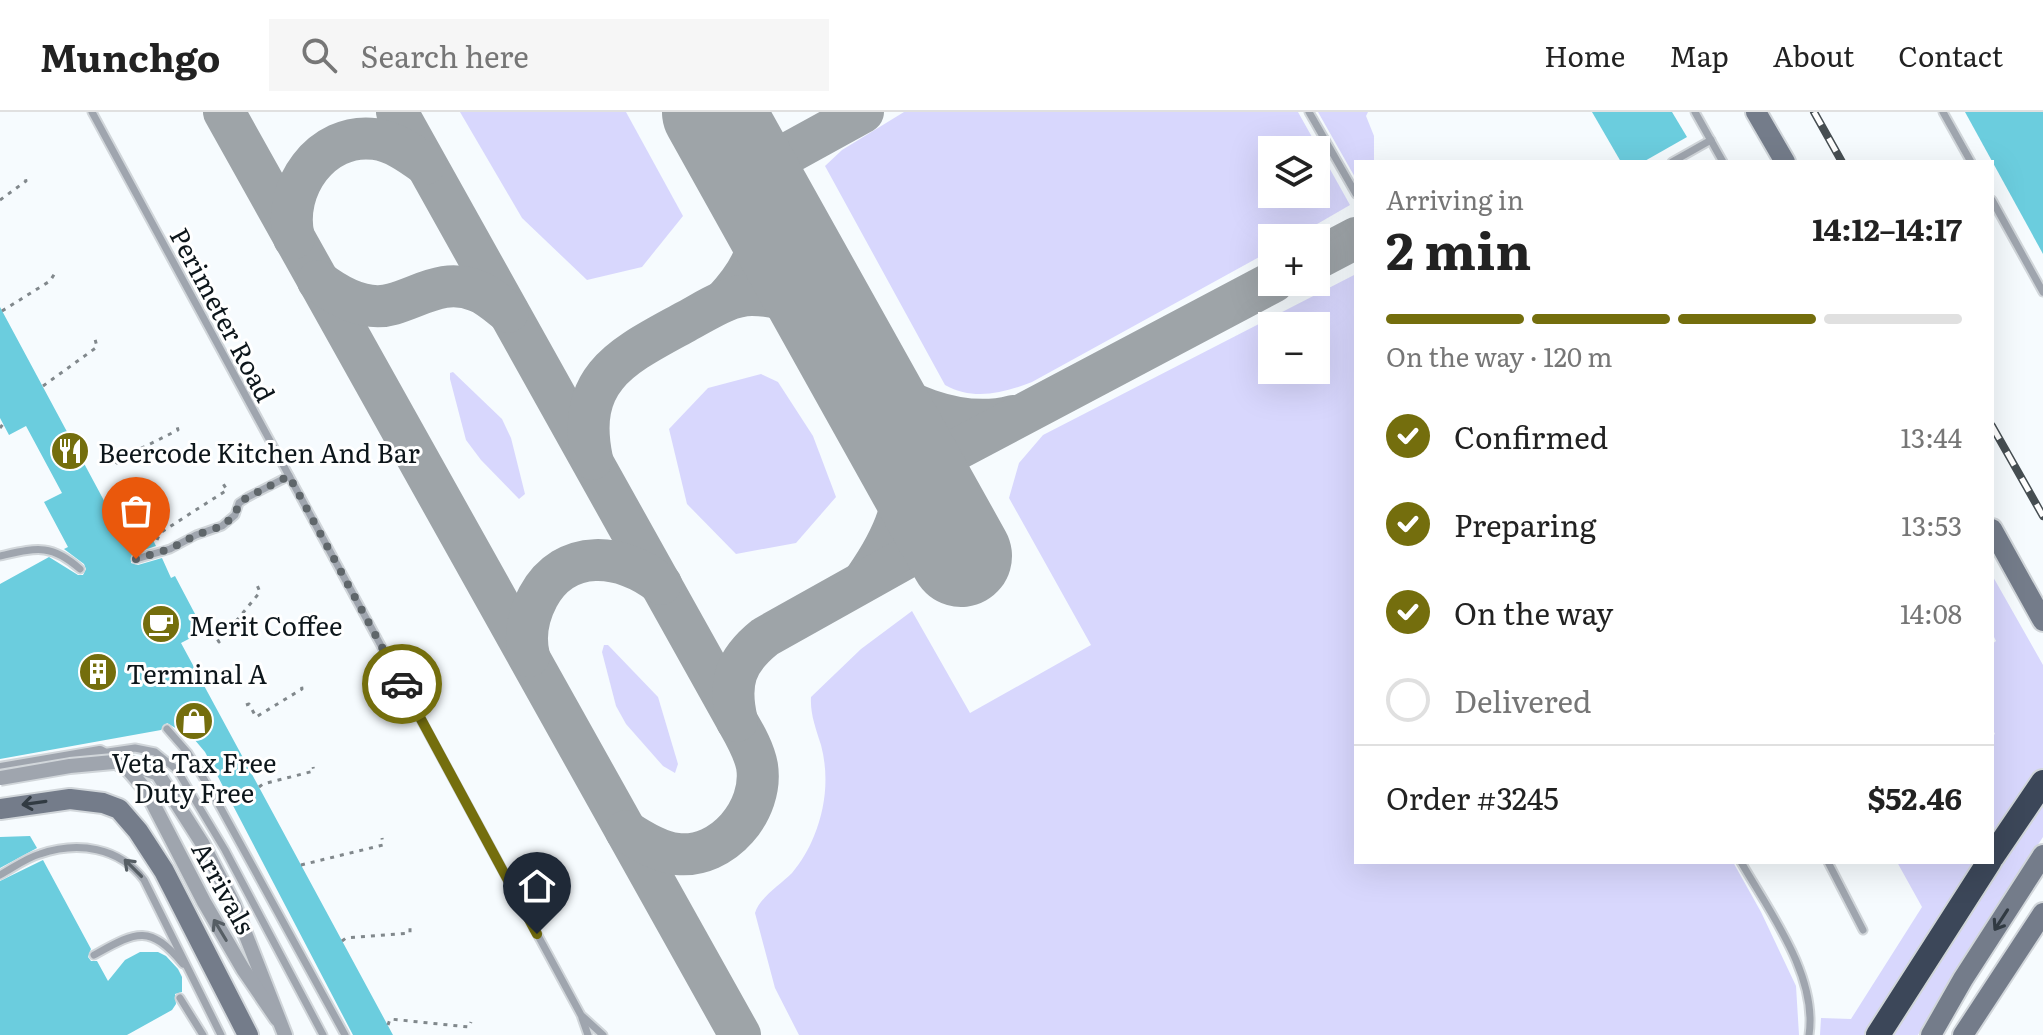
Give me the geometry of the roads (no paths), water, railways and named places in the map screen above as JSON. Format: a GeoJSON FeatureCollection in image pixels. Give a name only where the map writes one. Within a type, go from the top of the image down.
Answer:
{"type":"FeatureCollection","features":[{"type":"Feature","properties":{"kind":"highway"},"geometry":{"type":"LineString","coordinates":[[1994,854],[2043,782]]}},
{"type":"Feature","properties":{"kind":"highway"},"geometry":{"type":"LineString","coordinates":[[1878,1035],[1987,864]]}},
{"type":"Feature","properties":{"kind":"highway"},"geometry":{"type":"LineString","coordinates":[[1898,1035],[1960,907]]}},
{"type":"Feature","properties":{"kind":"main road"},"geometry":{"type":"LineString","coordinates":[[1756,112],[1784,160]]}},
{"type":"Feature","properties":{"kind":"main road"},"geometry":{"type":"LineString","coordinates":[[1994,536],[2043,621]]}},
{"type":"Feature","properties":{"kind":"main road"},"geometry":{"type":"LineString","coordinates":[[0,809],[70,799],[103,803],[119,809],[138,831],[164,871],[248,1035]]}},
{"type":"Feature","properties":{"kind":"main road"},"geometry":{"type":"LineString","coordinates":[[1931,1035],[1963,979],[2043,855]]}},
{"type":"Feature","properties":{"kind":"main road"},"geometry":{"type":"LineString","coordinates":[[1963,1035],[2043,913]]}},
{"type":"Feature","properties":{"kind":"street"},"geometry":{"type":"LineString","coordinates":[[0,770],[100,753]]}},
{"type":"Feature","properties":{"kind":"street","name":"Arrivals"},"geometry":{"type":"LineString","coordinates":[[100,753],[127,768],[146,790],[204,902],[277,1019]]}},
{"type":"Feature","properties":{"kind":"street"},"geometry":{"type":"LineString","coordinates":[[0,778],[124,761],[158,774],[202,843],[234,905],[285,1035]]}},
{"type":"Feature","properties":{"kind":"lane","name":"Perimeter Road"},"geometry":{"type":"LineString","coordinates":[[92,112],[581,1015],[603,1035]]}},
{"type":"Feature","properties":{"kind":"lane"},"geometry":{"type":"LineString","coordinates":[[1309,112],[1354,191]]}},
{"type":"Feature","properties":{"kind":"lane"},"geometry":{"type":"LineString","coordinates":[[1695,112],[1722,160]]}},
{"type":"Feature","properties":{"kind":"lane"},"geometry":{"type":"LineString","coordinates":[[1943,112],[1970,160]]}},
{"type":"Feature","properties":{"kind":"lane"},"geometry":{"type":"LineString","coordinates":[[1676,160],[1711,140]]}},
{"type":"Feature","properties":{"kind":"lane"},"geometry":{"type":"LineString","coordinates":[[1994,204],[2043,292]]}},
{"type":"Feature","properties":{"kind":"lane"},"geometry":{"type":"LineString","coordinates":[[136,559],[170,549],[222,526],[235,515],[239,503],[289,476]]}},
{"type":"Feature","properties":{"kind":"lane"},"geometry":{"type":"LineString","coordinates":[[0,556],[31,549],[61,552],[80,569]]}},
{"type":"Feature","properties":{"kind":"lane"},"geometry":{"type":"LineString","coordinates":[[167,729],[188,753],[213,794],[345,1035]]}},
{"type":"Feature","properties":{"kind":"lane"},"geometry":{"type":"LineString","coordinates":[[100,753],[135,748],[155,752],[177,770],[225,850],[323,1035]]}},
{"type":"Feature","properties":{"kind":"lane"},"geometry":{"type":"LineString","coordinates":[[0,875],[40,854],[78,848],[103,849],[121,857],[144,880],[221,1035]]}},
{"type":"Feature","properties":{"kind":"lane"},"geometry":{"type":"LineString","coordinates":[[1744,864],[1794,955],[1806,990],[1809,1035]]}},
{"type":"Feature","properties":{"kind":"lane"},"geometry":{"type":"LineString","coordinates":[[1829,864],[1863,930]]}},
{"type":"Feature","properties":{"kind":"lane"},"geometry":{"type":"LineString","coordinates":[[94,955],[130,936],[155,937],[169,946],[190,972]]}},
{"type":"Feature","properties":{"kind":"lane"},"geometry":{"type":"LineString","coordinates":[[180,998],[203,1035]]}},
{"type":"Feature","properties":{"kind":"lane"},"geometry":{"type":"LineString","coordinates":[[581,1015],[588,1035]]}},
{"type":"Feature","properties":{"kind":"railway"},"geometry":{"type":"LineString","coordinates":[[1814,112],[1841,160]]}},
{"type":"Feature","properties":{"kind":"railway"},"geometry":{"type":"LineString","coordinates":[[1994,430],[2043,516]]}},
{"type":"Feature","properties":{"kind":"place","name":"Beercode Kitchen And Bar"},"geometry":{"type":"Point","coordinates":[70,451]}},
{"type":"Feature","properties":{"kind":"place","name":"Merit Coffee"},"geometry":{"type":"Point","coordinates":[161,624]}},
{"type":"Feature","properties":{"kind":"place","name":"Terminal A"},"geometry":{"type":"Point","coordinates":[98,672]}},
{"type":"Feature","properties":{"kind":"place","name":"Veta Tax Free Duty Free"},"geometry":{"type":"Point","coordinates":[194,721]}}]}
